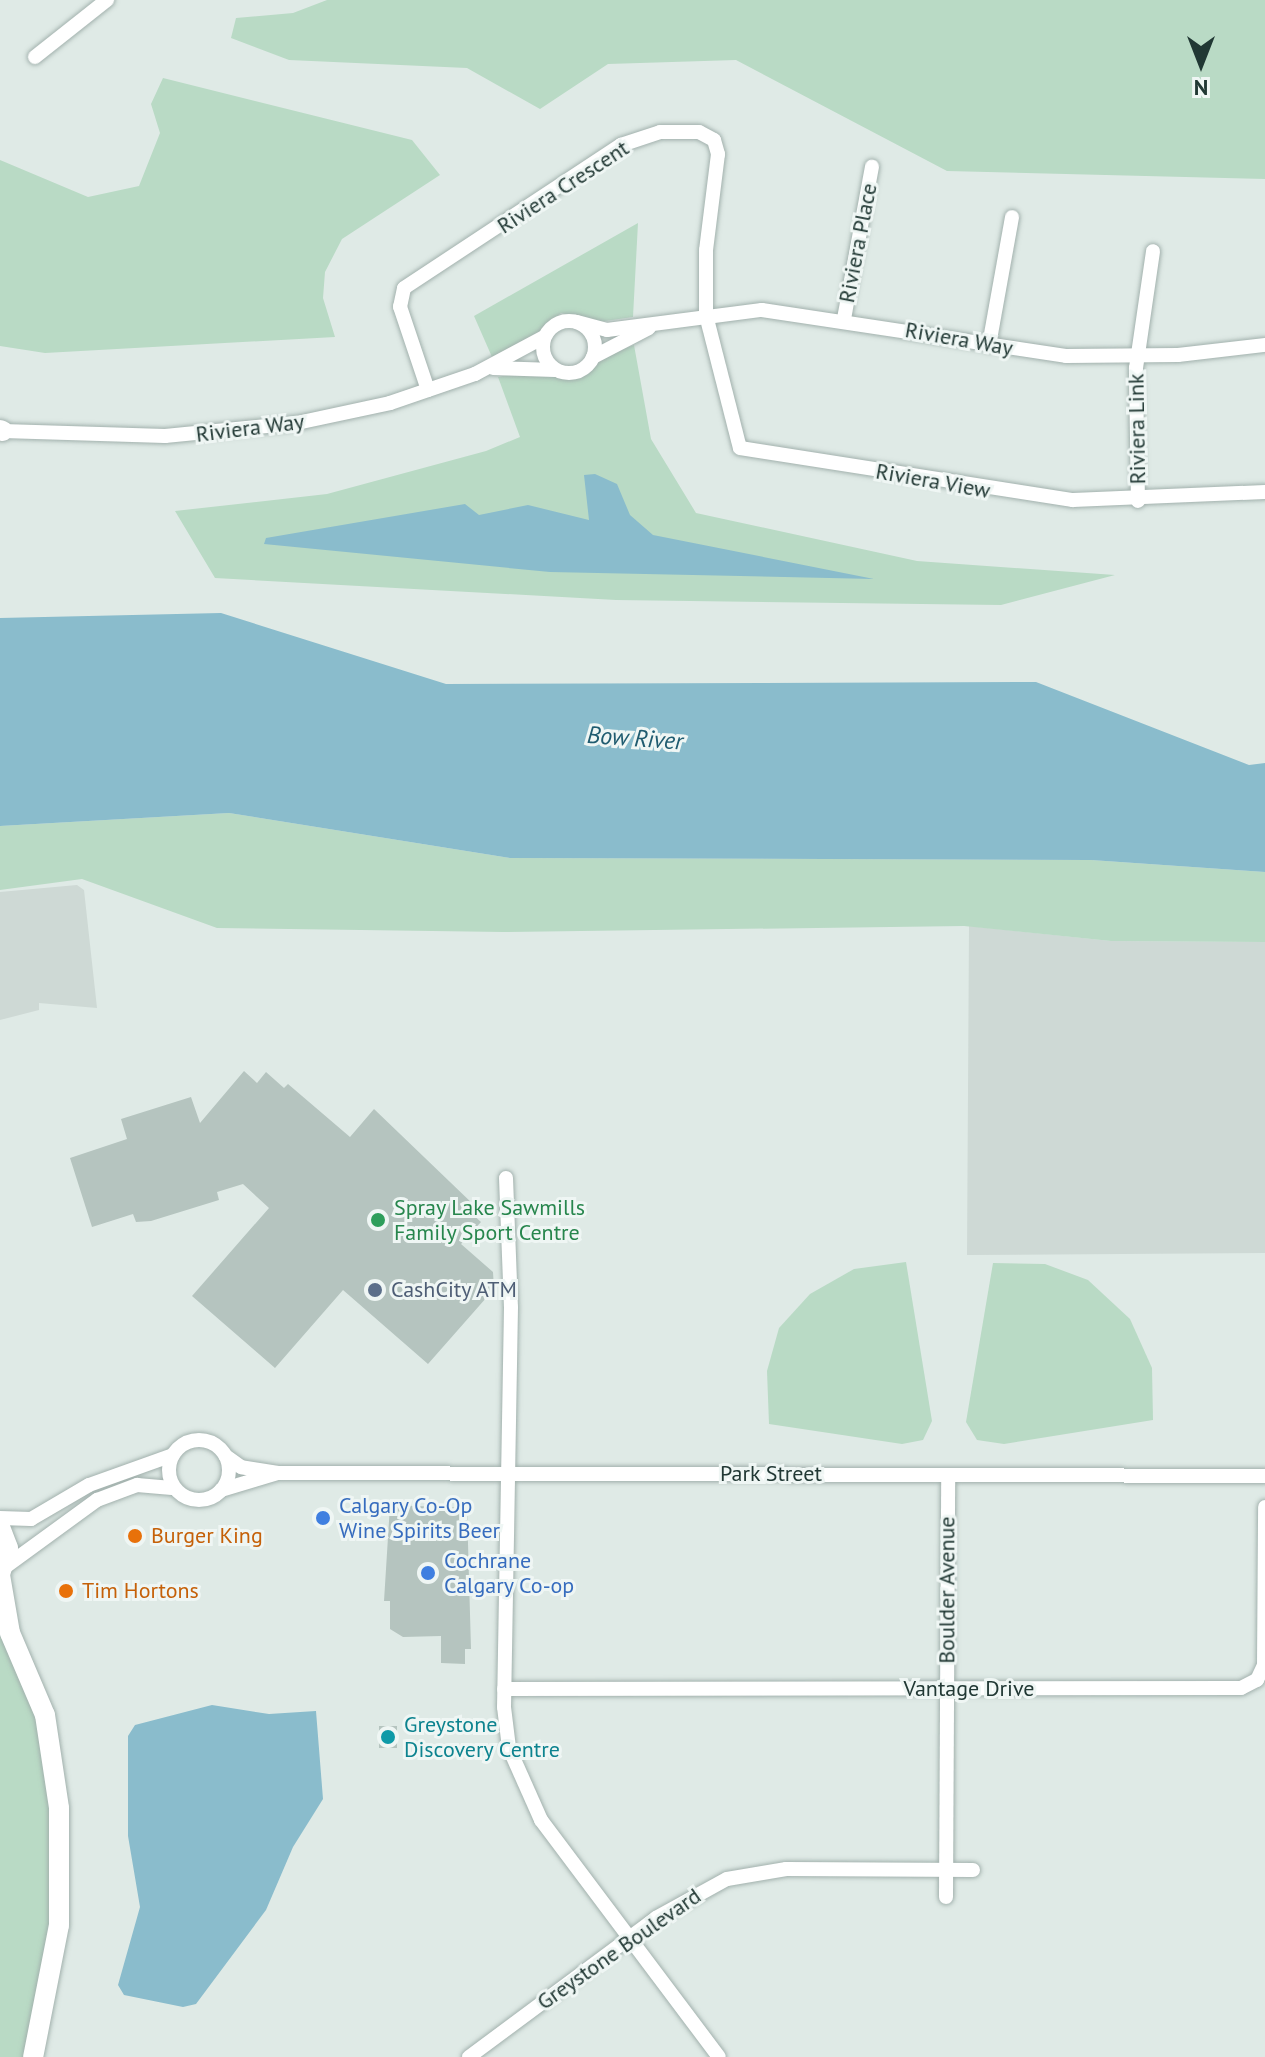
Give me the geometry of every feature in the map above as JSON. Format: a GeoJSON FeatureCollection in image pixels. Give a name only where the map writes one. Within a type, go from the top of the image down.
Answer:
{"type":"FeatureCollection","features":[{"type":"Feature","properties":{"kind":"main road"},"geometry":{"type":"LineString","coordinates":[[0,1527],[8,1548],[2,1572],[5,1629],[45,1715],[61,1833],[56,1949],[33,2057]]}},
{"type":"Feature","properties":{"kind":"street"},"geometry":{"type":"LineString","coordinates":[[35,57],[107,0]]}},
{"type":"Feature","properties":{"kind":"street","name":"Riviera Crescent"},"geometry":{"type":"LineString","coordinates":[[428,390],[400,307],[404,288],[613,150],[649,134],[699,132],[718,148],[706,315]]}},
{"type":"Feature","properties":{"kind":"street","name":"Riviera Place"},"geometry":{"type":"LineString","coordinates":[[844,319],[872,167]]}},
{"type":"Feature","properties":{"kind":"street"},"geometry":{"type":"LineString","coordinates":[[989,345],[1012,217]]}},
{"type":"Feature","properties":{"kind":"street","name":"Riviera Link"},"geometry":{"type":"LineString","coordinates":[[1138,501],[1136,357],[1153,251]]}},
{"type":"Feature","properties":{"kind":"street","name":"Riviera Way"},"geometry":{"type":"LineString","coordinates":[[1,430],[219,434],[332,417],[492,368],[544,337],[555,325],[577,322],[597,329],[654,325],[706,315],[762,310],[844,319],[989,345],[1136,357],[1265,345]]}},
{"type":"Feature","properties":{"kind":"street","name":"Riviera View"},"geometry":{"type":"LineString","coordinates":[[706,315],[732,434],[745,450],[1014,495],[1138,501],[1265,492]]}},
{"type":"Feature","properties":{"kind":"street"},"geometry":{"type":"LineString","coordinates":[[577,322],[594,340],[593,357]]}},
{"type":"Feature","properties":{"kind":"street","name":"Riviera Way"},"geometry":{"type":"LineString","coordinates":[[492,368],[535,365],[558,371],[582,369],[593,357],[654,325]]}},
{"type":"Feature","properties":{"kind":"street"},"geometry":{"type":"LineString","coordinates":[[544,337],[546,360],[558,371]]}},
{"type":"Feature","properties":{"kind":"street"},"geometry":{"type":"LineString","coordinates":[[506,1178],[511,1307],[505,1472],[504,1689],[509,1748],[526,1796],[719,2057]]}},
{"type":"Feature","properties":{"kind":"street"},"geometry":{"type":"LineString","coordinates":[[0,1518],[31,1519],[89,1485],[173,1455],[200,1440],[225,1454],[229,1475],[221,1490],[196,1500],[175,1488],[149,1484],[97,1500],[2,1572]]}},
{"type":"Feature","properties":{"kind":"street","name":"Park Street"},"geometry":{"type":"LineString","coordinates":[[225,1454],[241,1467],[278,1473],[1265,1476]]}},
{"type":"Feature","properties":{"kind":"street"},"geometry":{"type":"LineString","coordinates":[[173,1455],[169,1472],[175,1488]]}},
{"type":"Feature","properties":{"kind":"street","name":"Park Street"},"geometry":{"type":"LineString","coordinates":[[221,1490],[278,1473]]}},
{"type":"Feature","properties":{"kind":"street","name":"Boulder Avenue"},"geometry":{"type":"LineString","coordinates":[[946,1897],[948,1475]]}},
{"type":"Feature","properties":{"kind":"street","name":"Vantage Drive"},"geometry":{"type":"LineString","coordinates":[[504,1689],[1230,1690],[1251,1685],[1264,1665],[1265,1507]]}},
{"type":"Feature","properties":{"kind":"street","name":"Greystone Boulevard"},"geometry":{"type":"LineString","coordinates":[[469,2057],[692,1895],[748,1873],[973,1870]]}},
{"type":"Feature","properties":{"kind":"shaded area"},"geometry":{"type":"Polygon","coordinates":[[[77,885],[84,890],[97,1008],[39,1003],[39,1010],[0,1020],[0,892],[77,885]]]}},
{"type":"Feature","properties":{"kind":"shaded area"},"geometry":{"type":"Polygon","coordinates":[[[969,926],[1111,941],[1265,942],[1265,1253],[967,1255],[969,926]]]}},
{"type":"Feature","properties":{"kind":"green space"},"geometry":{"type":"Polygon","coordinates":[[[327,0],[1265,0],[1265,179],[947,171],[736,60],[608,64],[540,109],[467,68],[289,60],[231,38],[236,18],[293,13],[327,0]]]}},
{"type":"Feature","properties":{"kind":"green space"},"geometry":{"type":"Polygon","coordinates":[[[163,78],[412,140],[440,175],[342,239],[325,272],[323,298],[335,337],[45,353],[0,346],[0,160],[88,197],[139,186],[160,133],[151,104],[163,78]]]}},
{"type":"Feature","properties":{"kind":"green space"},"geometry":{"type":"Polygon","coordinates":[[[638,223],[633,317],[598,322],[561,313],[537,334],[492,357],[474,316],[638,223]]]}},
{"type":"Feature","properties":{"kind":"green space"},"geometry":{"type":"Polygon","coordinates":[[[634,345],[651,439],[696,513],[917,561],[1115,575],[1001,605],[616,600],[215,578],[175,511],[327,494],[486,451],[520,437],[498,377],[536,370],[576,378],[598,358],[634,345]]]}},
{"type":"Feature","properties":{"kind":"green space"},"geometry":{"type":"Polygon","coordinates":[[[229,813],[510,858],[1091,860],[1265,872],[1265,942],[1111,941],[964,926],[503,932],[217,928],[82,879],[0,890],[0,826],[229,813]]]}},
{"type":"Feature","properties":{"kind":"green space"},"geometry":{"type":"Polygon","coordinates":[[[906,1262],[932,1421],[923,1440],[902,1444],[769,1424],[767,1371],[779,1328],[810,1294],[854,1269],[906,1262]]]}},
{"type":"Feature","properties":{"kind":"green space"},"geometry":{"type":"Polygon","coordinates":[[[993,1263],[1045,1264],[1088,1280],[1130,1319],[1152,1368],[1153,1420],[1004,1444],[977,1440],[966,1422],[993,1263]]]}},
{"type":"Feature","properties":{"kind":"green space"},"geometry":{"type":"Polygon","coordinates":[[[0,1627],[38,1692],[61,1886],[28,2057],[0,2057],[0,1627]]]}},
{"type":"Feature","properties":{"kind":"water"},"geometry":{"type":"Polygon","coordinates":[[[595,474],[617,484],[630,515],[653,535],[874,579],[550,572],[264,544],[266,538],[465,504],[479,515],[528,505],[589,520],[584,475],[595,474]]]}},
{"type":"Feature","properties":{"kind":"water","name":"Bow River"},"geometry":{"type":"Polygon","coordinates":[[[221,613],[446,684],[1036,682],[1249,765],[1265,763],[1265,872],[1091,860],[510,858],[229,813],[0,826],[0,618],[221,613]]]}},
{"type":"Feature","properties":{"kind":"water"},"geometry":{"type":"Polygon","coordinates":[[[212,1705],[269,1714],[316,1711],[323,1799],[293,1847],[266,1910],[196,2004],[183,2007],[124,1995],[118,1985],[140,1907],[128,1836],[128,1736],[135,1725],[212,1705]]]}},
{"type":"Feature","properties":{"kind":"building","name":"Spray Lake Sawmills Family Sport Centre"},"geometry":{"type":"Polygon","coordinates":[[[244,1071],[257,1083],[266,1072],[284,1088],[288,1084],[350,1137],[374,1109],[475,1206],[470,1212],[481,1222],[461,1244],[493,1272],[494,1289],[428,1364],[343,1290],[275,1368],[192,1296],[269,1208],[243,1184],[217,1192],[219,1200],[151,1221],[136,1222],[133,1214],[92,1227],[70,1158],[127,1139],[121,1119],[191,1097],[200,1123],[244,1071]]]}},
{"type":"Feature","properties":{"kind":"building","name":"Cochrane Calgary Co-op"},"geometry":{"type":"Polygon","coordinates":[[[390,1505],[467,1508],[471,1649],[465,1649],[465,1664],[441,1663],[441,1636],[403,1637],[390,1629],[390,1601],[384,1601],[390,1505]]]}},
{"type":"Feature","properties":{"kind":"building","name":"Greystone Discovery Centre"},"geometry":{"type":"Polygon","coordinates":[[[379,1726],[397,1726],[397,1748],[379,1748],[379,1726]]]}},
{"type":"Feature","properties":{"kind":"place","name":"Spray Lake Sawmills Family Sport Centre"},"geometry":{"type":"Point","coordinates":[378,1220]}},
{"type":"Feature","properties":{"kind":"place","name":"CashCity ATM"},"geometry":{"type":"Point","coordinates":[375,1290]}},
{"type":"Feature","properties":{"kind":"place","name":"Calgary Co-Op Wine Spirits Beer"},"geometry":{"type":"Point","coordinates":[323,1518]}},
{"type":"Feature","properties":{"kind":"place","name":"Burger King"},"geometry":{"type":"Point","coordinates":[135,1536]}},
{"type":"Feature","properties":{"kind":"place","name":"Cochrane Calgary Co-op"},"geometry":{"type":"Point","coordinates":[428,1573]}},
{"type":"Feature","properties":{"kind":"place","name":"Tim Hortons"},"geometry":{"type":"Point","coordinates":[66,1591]}},
{"type":"Feature","properties":{"kind":"place","name":"Greystone Discovery Centre"},"geometry":{"type":"Point","coordinates":[388,1737]}}]}
